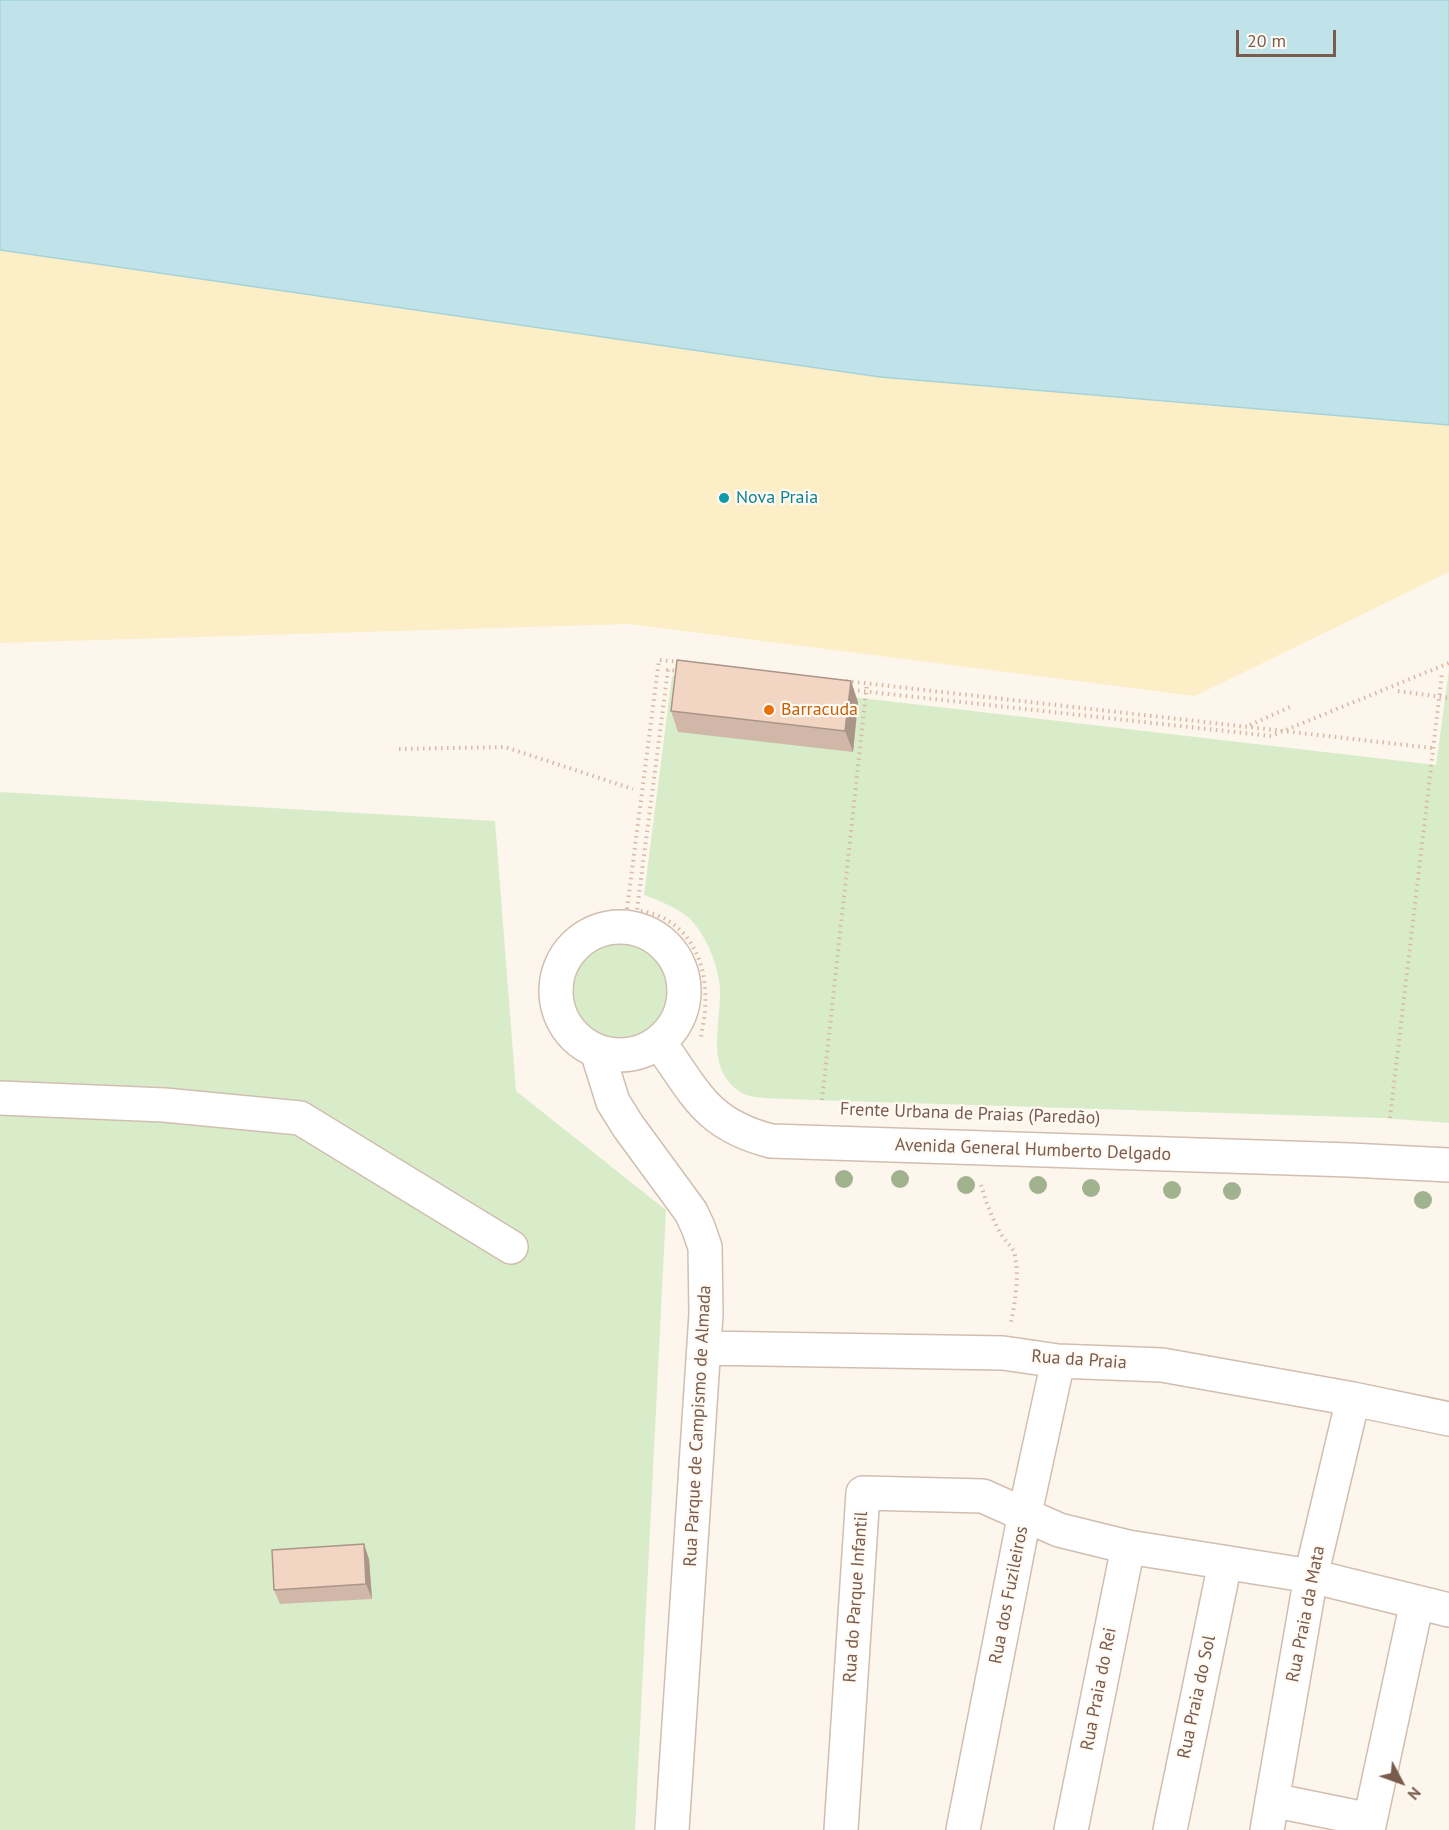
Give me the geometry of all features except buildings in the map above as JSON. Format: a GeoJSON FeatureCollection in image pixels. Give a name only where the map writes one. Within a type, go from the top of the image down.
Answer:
{"type":"FeatureCollection","features":[{"type":"Feature","properties":{"kind":"street"},"geometry":{"type":"LineString","coordinates":[[621,926],[641,930],[659,939],[673,953],[682,971],[685,990],[682,1010],[673,1028],[659,1042],[645,1050],[613,1055],[597,1051],[579,1041],[566,1026],[558,1008],[556,988],[560,969],[570,951],[584,938],[602,929],[621,926]]}},
{"type":"Feature","properties":{"kind":"street","name":"Avenida General Humberto Delgado"},"geometry":{"type":"LineString","coordinates":[[659,1042],[699,1099],[712,1113],[728,1125],[748,1135],[771,1141],[1338,1159],[1449,1165]]}},
{"type":"Feature","properties":{"kind":"street","name":"Rua Parque de Campismo de Almada"},"geometry":{"type":"LineString","coordinates":[[597,1051],[613,1102],[691,1212],[705,1247],[706,1314],[672,1830]]}},
{"type":"Feature","properties":{"kind":"street"},"geometry":{"type":"LineString","coordinates":[[0,1098],[164,1105],[300,1118],[510,1247]]}},
{"type":"Feature","properties":{"kind":"street","name":"Rua da Praia"},"geometry":{"type":"LineString","coordinates":[[704,1347],[1003,1353],[1058,1361],[1162,1365],[1353,1399],[1449,1419]]}},
{"type":"Feature","properties":{"kind":"street","name":"Rua dos Fuzileiros"},"geometry":{"type":"LineString","coordinates":[[963,1830],[1025,1514],[1058,1361]]}},
{"type":"Feature","properties":{"kind":"street","name":"Rua Praia da Mata"},"geometry":{"type":"LineString","coordinates":[[1269,1815],[1311,1576],[1353,1399]]}},
{"type":"Feature","properties":{"kind":"street","name":"Rua do Parque Infantil"},"geometry":{"type":"LineString","coordinates":[[841,1830],[862,1493],[982,1496],[1025,1514]]}},
{"type":"Feature","properties":{"kind":"street"},"geometry":{"type":"LineString","coordinates":[[1025,1514],[1059,1530],[1128,1547],[1311,1576],[1449,1610]]}},
{"type":"Feature","properties":{"kind":"street","name":"Rua Praia do Rei"},"geometry":{"type":"LineString","coordinates":[[1071,1830],[1128,1547]]}},
{"type":"Feature","properties":{"kind":"street","name":"Rua Praia do Sol"},"geometry":{"type":"LineString","coordinates":[[1170,1830],[1225,1563]]}},
{"type":"Feature","properties":{"kind":"street"},"geometry":{"type":"LineString","coordinates":[[1269,1815],[1369,1825],[1417,1602]]}},
{"type":"Feature","properties":{"kind":"path"},"geometry":{"type":"LineString","coordinates":[[627,909],[659,660],[682,662]]}},
{"type":"Feature","properties":{"kind":"path"},"geometry":{"type":"LineString","coordinates":[[843,689],[1271,736],[1449,663]]}},
{"type":"Feature","properties":{"kind":"path"},"geometry":{"type":"LineString","coordinates":[[691,672],[668,670],[637,910],[660,917],[678,928],[693,945],[701,963],[706,984],[701,1045]]}},
{"type":"Feature","properties":{"kind":"path"},"geometry":{"type":"LineString","coordinates":[[1390,1118],[1442,673]]}},
{"type":"Feature","properties":{"kind":"path"},"geometry":{"type":"LineString","coordinates":[[844,680],[1432,748]]}},
{"type":"Feature","properties":{"kind":"path"},"geometry":{"type":"LineString","coordinates":[[822,1100],[867,683]]}},
{"type":"Feature","properties":{"kind":"path"},"geometry":{"type":"LineString","coordinates":[[1398,691],[1449,698]]}},
{"type":"Feature","properties":{"kind":"path"},"geometry":{"type":"LineString","coordinates":[[1248,726],[1290,707]]}},
{"type":"Feature","properties":{"kind":"path"},"geometry":{"type":"LineString","coordinates":[[399,749],[505,747],[633,789]]}},
{"type":"Feature","properties":{"kind":"path"},"geometry":{"type":"LineString","coordinates":[[981,1185],[990,1209],[1016,1261],[1015,1302],[1003,1353]]}},
{"type":"Feature","properties":{"kind":"green space"},"geometry":{"type":"Polygon","coordinates":[[[1449,670],[1449,1123],[1382,1118],[750,1096],[731,1084],[722,1071],[717,1042],[719,980],[715,963],[704,939],[695,924],[684,914],[644,895],[672,676],[1436,765],[1449,670]]]}},
{"type":"Feature","properties":{"kind":"green space"},"geometry":{"type":"Polygon","coordinates":[[[0,792],[495,821],[516,1091],[666,1210],[635,1830],[0,1830],[0,792]]]}},
{"type":"Feature","properties":{"kind":"green space"},"geometry":{"type":"Polygon","coordinates":[[[620,941],[639,945],[655,956],[666,972],[670,991],[666,1010],[655,1026],[639,1037],[620,1041],[601,1037],[585,1026],[574,1010],[570,991],[574,972],[585,956],[601,945],[620,941]]]}},
{"type":"Feature","properties":{"kind":"sand","name":"Nova Praia"},"geometry":{"type":"Polygon","coordinates":[[[0,250],[880,377],[1449,425],[1449,572],[1195,696],[629,624],[0,643],[0,250]]]}},
{"type":"Feature","properties":{"kind":"water"},"geometry":{"type":"Polygon","coordinates":[[[0,0],[1449,0],[1449,425],[880,377],[0,250],[0,0]]]}},
{"type":"Feature","properties":{"kind":"place","name":"Nova Praia"},"geometry":{"type":"Point","coordinates":[724,498]}},
{"type":"Feature","properties":{"kind":"place","name":"Barracuda"},"geometry":{"type":"Point","coordinates":[769,710]}}]}
